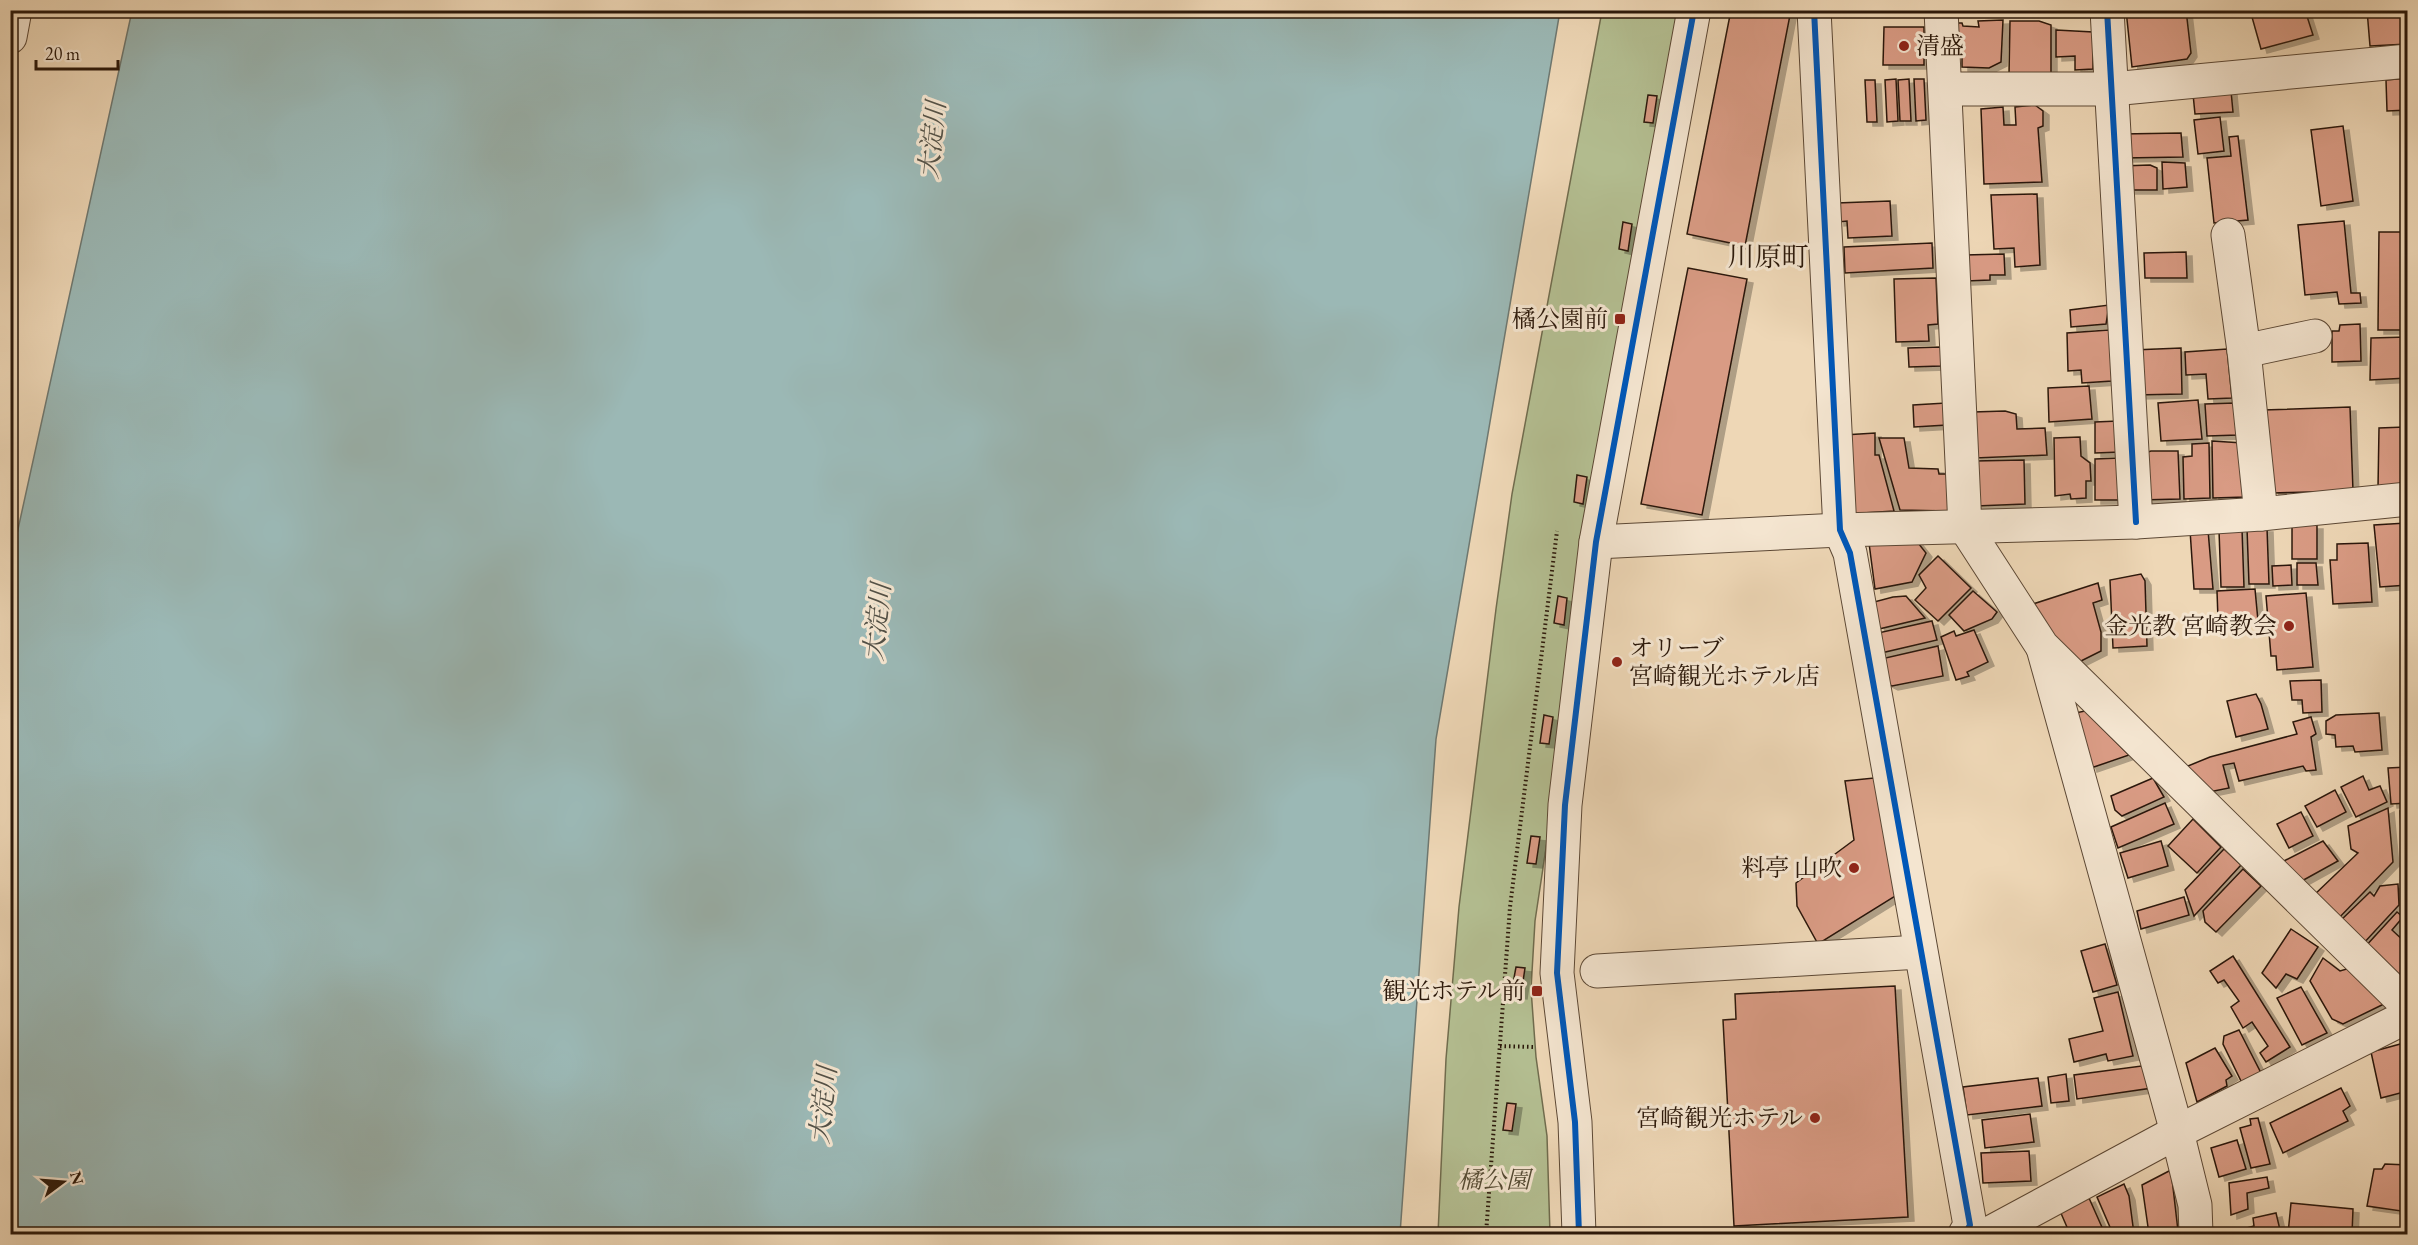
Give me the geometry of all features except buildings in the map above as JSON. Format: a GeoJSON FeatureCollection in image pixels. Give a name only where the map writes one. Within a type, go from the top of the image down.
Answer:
{"type":"FeatureCollection","features":[{"type":"Feature","properties":{"kind":"street"},"geometry":{"type":"LineString","coordinates":[[10,37],[15,10]]}},
{"type":"Feature","properties":{"kind":"street"},"geometry":{"type":"LineString","coordinates":[[1579,1234],[1575,1122],[1557,973],[1565,805],[1596,542],[1694,10]]}},
{"type":"Feature","properties":{"kind":"street"},"geometry":{"type":"LineString","coordinates":[[1814,10],[1840,530],[1850,553],[1920,952],[1950,1106],[1970,1225],[1965,1234]]}},
{"type":"Feature","properties":{"kind":"street"},"geometry":{"type":"LineString","coordinates":[[1941,10],[1965,527],[2042,646],[2408,1006]]}},
{"type":"Feature","properties":{"kind":"street"},"geometry":{"type":"LineString","coordinates":[[2108,10],[2136,522]]}},
{"type":"Feature","properties":{"kind":"street"},"geometry":{"type":"LineString","coordinates":[[1946,89],[2112,89],[2408,61]]}},
{"type":"Feature","properties":{"kind":"street"},"geometry":{"type":"LineString","coordinates":[[2228,236],[2244,351],[2261,514]]}},
{"type":"Feature","properties":{"kind":"street"},"geometry":{"type":"LineString","coordinates":[[2244,351],[2314,336]]}},
{"type":"Feature","properties":{"kind":"street"},"geometry":{"type":"LineString","coordinates":[[1596,542],[1840,530],[2136,522],[2261,514],[2408,499]]}},
{"type":"Feature","properties":{"kind":"street"},"geometry":{"type":"LineString","coordinates":[[2042,646],[2177,1132],[2195,1205],[2196,1234]]}},
{"type":"Feature","properties":{"kind":"street"},"geometry":{"type":"LineString","coordinates":[[1597,971],[1920,952]]}},
{"type":"Feature","properties":{"kind":"street"},"geometry":{"type":"LineString","coordinates":[[1988,1234],[2177,1132],[2408,1017]]}},
{"type":"Feature","properties":{"kind":"path"},"geometry":{"type":"LineString","coordinates":[[1486,1234],[1510,907],[1557,531]]}},
{"type":"Feature","properties":{"kind":"path"},"geometry":{"type":"LineString","coordinates":[[1500,1046],[1543,1048]]}},
{"type":"Feature","properties":{"kind":"green space","name":"橘公園"},"geometry":{"type":"Polygon","coordinates":[[[1602,11],[1680,11],[1573,599],[1553,802],[1535,921],[1531,989],[1536,1057],[1547,1136],[1550,1234],[1438,1234],[1446,1059],[1459,907],[1496,609],[1512,494],[1602,11]]]}},
{"type":"Feature","properties":{"kind":"water","name":"大淀川"},"geometry":{"type":"Polygon","coordinates":[[[132,11],[1560,11],[1436,739],[1400,1234],[11,1234],[11,561],[132,11]]]}},
{"type":"Feature","properties":{"kind":"cycle path"},"geometry":{"type":"LineString","coordinates":[[1579,1234],[1575,1122],[1557,973],[1565,805],[1596,542],[1694,10]]}},
{"type":"Feature","properties":{"kind":"cycle path"},"geometry":{"type":"LineString","coordinates":[[1814,10],[1840,530],[1850,553],[1970,1225],[1965,1234]]}},
{"type":"Feature","properties":{"kind":"cycle path"},"geometry":{"type":"LineString","coordinates":[[2107,10],[2136,522]]}},
{"type":"Feature","properties":{"kind":"place","name":"清盛"},"geometry":{"type":"Point","coordinates":[1904,46]}},
{"type":"Feature","properties":{"kind":"place","name":"橘公園前"},"geometry":{"type":"Point","coordinates":[1620,319]}},
{"type":"Feature","properties":{"kind":"place","name":"金光教 宮崎教会"},"geometry":{"type":"Point","coordinates":[2289,626]}},
{"type":"Feature","properties":{"kind":"place","name":"オリーブ 宮崎観光ホテル店"},"geometry":{"type":"Point","coordinates":[1617,662]}},
{"type":"Feature","properties":{"kind":"place","name":"料亭 山吹"},"geometry":{"type":"Point","coordinates":[1854,868]}},
{"type":"Feature","properties":{"kind":"place","name":"観光ホテル前"},"geometry":{"type":"Point","coordinates":[1537,991]}},
{"type":"Feature","properties":{"kind":"place","name":"宮崎観光ホテル"},"geometry":{"type":"Point","coordinates":[1815,1118]}},
{"type":"Feature","properties":{"kind":"district","name":"川原町"},"geometry":{"type":"Point","coordinates":[1768,257]}}]}
